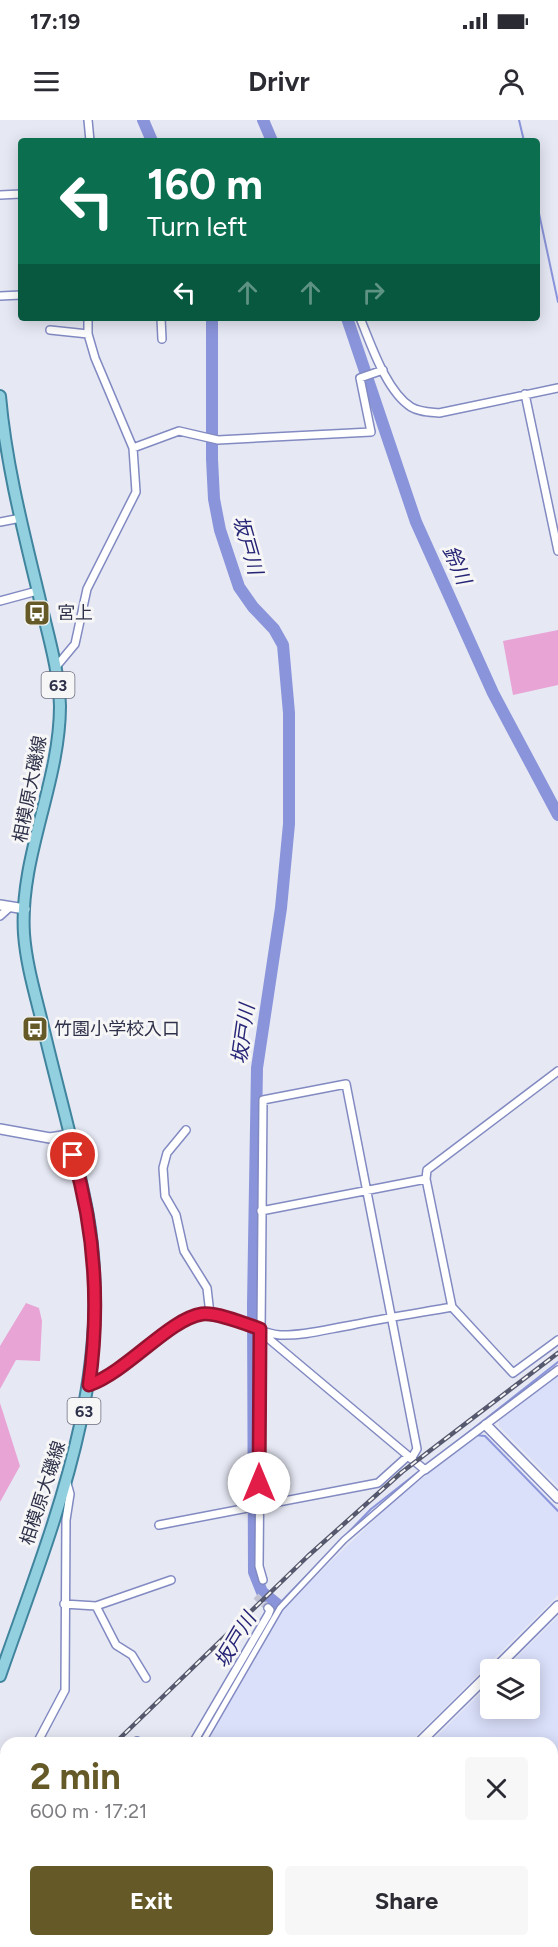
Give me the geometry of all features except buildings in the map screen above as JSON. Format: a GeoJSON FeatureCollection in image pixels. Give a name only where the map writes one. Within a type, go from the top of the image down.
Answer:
{"type":"FeatureCollection","features":[{"type":"Feature","properties":{"kind":"main road","name":"相模原大磯線"},"geometry":{"type":"LineString","coordinates":[[0,396],[4,463],[21,518],[55,668],[59,696],[58,726],[26,909],[24,933],[87,1214],[94,1271],[95,1317],[89,1385],[66,1480],[0,1676]]}},
{"type":"Feature","properties":{"kind":"street"},"geometry":{"type":"LineString","coordinates":[[88,120],[90,138]]}},
{"type":"Feature","properties":{"kind":"street"},"geometry":{"type":"LineString","coordinates":[[0,195],[18,194]]}},
{"type":"Feature","properties":{"kind":"street"},"geometry":{"type":"LineString","coordinates":[[0,296],[18,295]]}},
{"type":"Feature","properties":{"kind":"street"},"geometry":{"type":"LineString","coordinates":[[55,668],[75,644],[87,590],[136,492],[133,447],[103,378],[88,334],[88,321]]}},
{"type":"Feature","properties":{"kind":"street"},"geometry":{"type":"LineString","coordinates":[[161,321],[162,339]]}},
{"type":"Feature","properties":{"kind":"street"},"geometry":{"type":"LineString","coordinates":[[361,321],[380,371],[402,399],[420,411],[439,412],[558,388]]}},
{"type":"Feature","properties":{"kind":"street"},"geometry":{"type":"LineString","coordinates":[[50,330],[88,334]]}},
{"type":"Feature","properties":{"kind":"street"},"geometry":{"type":"LineString","coordinates":[[133,447],[179,431],[218,440],[371,432],[360,378],[380,371]]}},
{"type":"Feature","properties":{"kind":"street"},"geometry":{"type":"LineString","coordinates":[[525,394],[558,551]]}},
{"type":"Feature","properties":{"kind":"street"},"geometry":{"type":"LineString","coordinates":[[0,522],[21,518]]}},
{"type":"Feature","properties":{"kind":"street"},"geometry":{"type":"LineString","coordinates":[[0,601],[37,591]]}},
{"type":"Feature","properties":{"kind":"street"},"geometry":{"type":"LineString","coordinates":[[0,905],[26,909]]}},
{"type":"Feature","properties":{"kind":"street"},"geometry":{"type":"LineString","coordinates":[[0,916],[10,907]]}},
{"type":"Feature","properties":{"kind":"street"},"geometry":{"type":"LineString","coordinates":[[558,1071],[427,1170],[426,1179],[452,1307],[513,1373],[558,1341]]}},
{"type":"Feature","properties":{"kind":"street"},"geometry":{"type":"LineString","coordinates":[[159,1525],[259,1505],[378,1483],[417,1449],[346,1084],[263,1100],[261,1211],[263,1331],[259,1505],[259,1566],[263,1580]]}},
{"type":"Feature","properties":{"kind":"street"},"geometry":{"type":"LineString","coordinates":[[0,1130],[50,1138],[68,1135]]}},
{"type":"Feature","properties":{"kind":"street"},"geometry":{"type":"LineString","coordinates":[[186,1130],[167,1153],[162,1168],[165,1196],[176,1215],[184,1251],[207,1288],[210,1314]]}},
{"type":"Feature","properties":{"kind":"street"},"geometry":{"type":"LineString","coordinates":[[261,1211],[426,1179]]}},
{"type":"Feature","properties":{"kind":"street"},"geometry":{"type":"LineString","coordinates":[[89,1385],[116,1374],[185,1320],[210,1314],[263,1331],[297,1335],[452,1307]]}},
{"type":"Feature","properties":{"kind":"street"},"geometry":{"type":"LineString","coordinates":[[263,1331],[269,1339],[425,1470]]}},
{"type":"Feature","properties":{"kind":"street"},"geometry":{"type":"LineString","coordinates":[[198,1737],[280,1608],[344,1540],[425,1470],[558,1370]]}},
{"type":"Feature","properties":{"kind":"street"},"geometry":{"type":"LineString","coordinates":[[486,1425],[558,1498]]}},
{"type":"Feature","properties":{"kind":"street"},"geometry":{"type":"LineString","coordinates":[[41,1737],[65,1690],[66,1520],[70,1494],[66,1480]]}},
{"type":"Feature","properties":{"kind":"street"},"geometry":{"type":"LineString","coordinates":[[64,1605],[96,1606],[171,1580]]}},
{"type":"Feature","properties":{"kind":"street"},"geometry":{"type":"LineString","coordinates":[[96,1606],[116,1645],[132,1655],[146,1678]]}},
{"type":"Feature","properties":{"kind":"street"},"geometry":{"type":"LineString","coordinates":[[505,1659],[558,1606]]}},
{"type":"Feature","properties":{"kind":"street"},"geometry":{"type":"LineString","coordinates":[[205,1737],[268,1615],[270,1610],[268,1608]]}},
{"type":"Feature","properties":{"kind":"street"},"geometry":{"type":"LineString","coordinates":[[425,1737],[480,1683]]}},
{"type":"Feature","properties":{"kind":"shaded area"},"geometry":{"type":"Polygon","coordinates":[[[558,630],[558,685],[513,695],[503,641],[558,630]]]}},
{"type":"Feature","properties":{"kind":"shaded area"},"geometry":{"type":"Polygon","coordinates":[[[26,1303],[39,1308],[42,1321],[40,1361],[16,1360],[0,1389],[0,1346],[26,1303]]]}},
{"type":"Feature","properties":{"kind":"shaded area"},"geometry":{"type":"Polygon","coordinates":[[[558,1374],[558,1486],[499,1426],[499,1420],[558,1374]]]}},
{"type":"Feature","properties":{"kind":"shaded area"},"geometry":{"type":"Polygon","coordinates":[[[0,1403],[20,1466],[0,1502],[0,1403]]]}},
{"type":"Feature","properties":{"kind":"shaded area"},"geometry":{"type":"Polygon","coordinates":[[[479,1434],[485,1435],[558,1509],[558,1595],[494,1659],[480,1659],[480,1672],[415,1737],[209,1737],[284,1607],[396,1499],[479,1434]]]}},
{"type":"Feature","properties":{"kind":"shaded area"},"geometry":{"type":"Polygon","coordinates":[[[558,1617],[558,1737],[436,1737],[480,1694],[480,1719],[540,1719],[540,1659],[515,1659],[558,1617]]]}},
{"type":"Feature","properties":{"kind":"waterway","name":"坂戸川"},"geometry":{"type":"LineString","coordinates":[[143,120],[151,138]]}},
{"type":"Feature","properties":{"kind":"waterway","name":"鈴川"},"geometry":{"type":"LineString","coordinates":[[263,120],[271,138]]}},
{"type":"Feature","properties":{"kind":"waterway"},"geometry":{"type":"LineString","coordinates":[[519,120],[523,138]]}},
{"type":"Feature","properties":{"kind":"waterway"},"geometry":{"type":"LineString","coordinates":[[540,218],[558,302]]}},
{"type":"Feature","properties":{"kind":"waterway","name":"坂戸川"},"geometry":{"type":"LineString","coordinates":[[212,321],[212,459],[214,499],[220,530],[239,587],[253,607],[274,629],[283,645],[289,713],[289,824],[281,908],[257,1068],[253,1304],[254,1572],[262,1592],[278,1605],[229,1688]]}},
{"type":"Feature","properties":{"kind":"waterway","name":"鈴川"},"geometry":{"type":"LineString","coordinates":[[348,321],[416,522],[493,693],[558,815]]}},
{"type":"Feature","properties":{"kind":"waterway"},"geometry":{"type":"LineString","coordinates":[[278,1605],[371,1509],[558,1362]]}},
{"type":"Feature","properties":{"kind":"waterway"},"geometry":{"type":"LineString","coordinates":[[475,1435],[485,1436],[558,1511]]}},
{"type":"Feature","properties":{"kind":"tunnel"},"geometry":{"type":"LineString","coordinates":[[256,1596],[268,1608]]}},
{"type":"Feature","properties":{"kind":"railway"},"geometry":{"type":"LineString","coordinates":[[121,1737],[308,1556],[402,1472],[558,1353]]}},
{"type":"Feature","properties":{"kind":"place","name":"宮上"},"geometry":{"type":"Point","coordinates":[37,613]}},
{"type":"Feature","properties":{"kind":"place","name":"竹園小学校入口"},"geometry":{"type":"Point","coordinates":[35,1029]}},
{"type":"Feature","properties":{"kind":"route"},"geometry":{"type":"LineString","coordinates":[[73,1155],[87,1214],[94,1271],[95,1317],[89,1385],[116,1374],[169,1331],[185,1320],[202,1314],[210,1314],[260,1329],[259,1483]]}}]}
